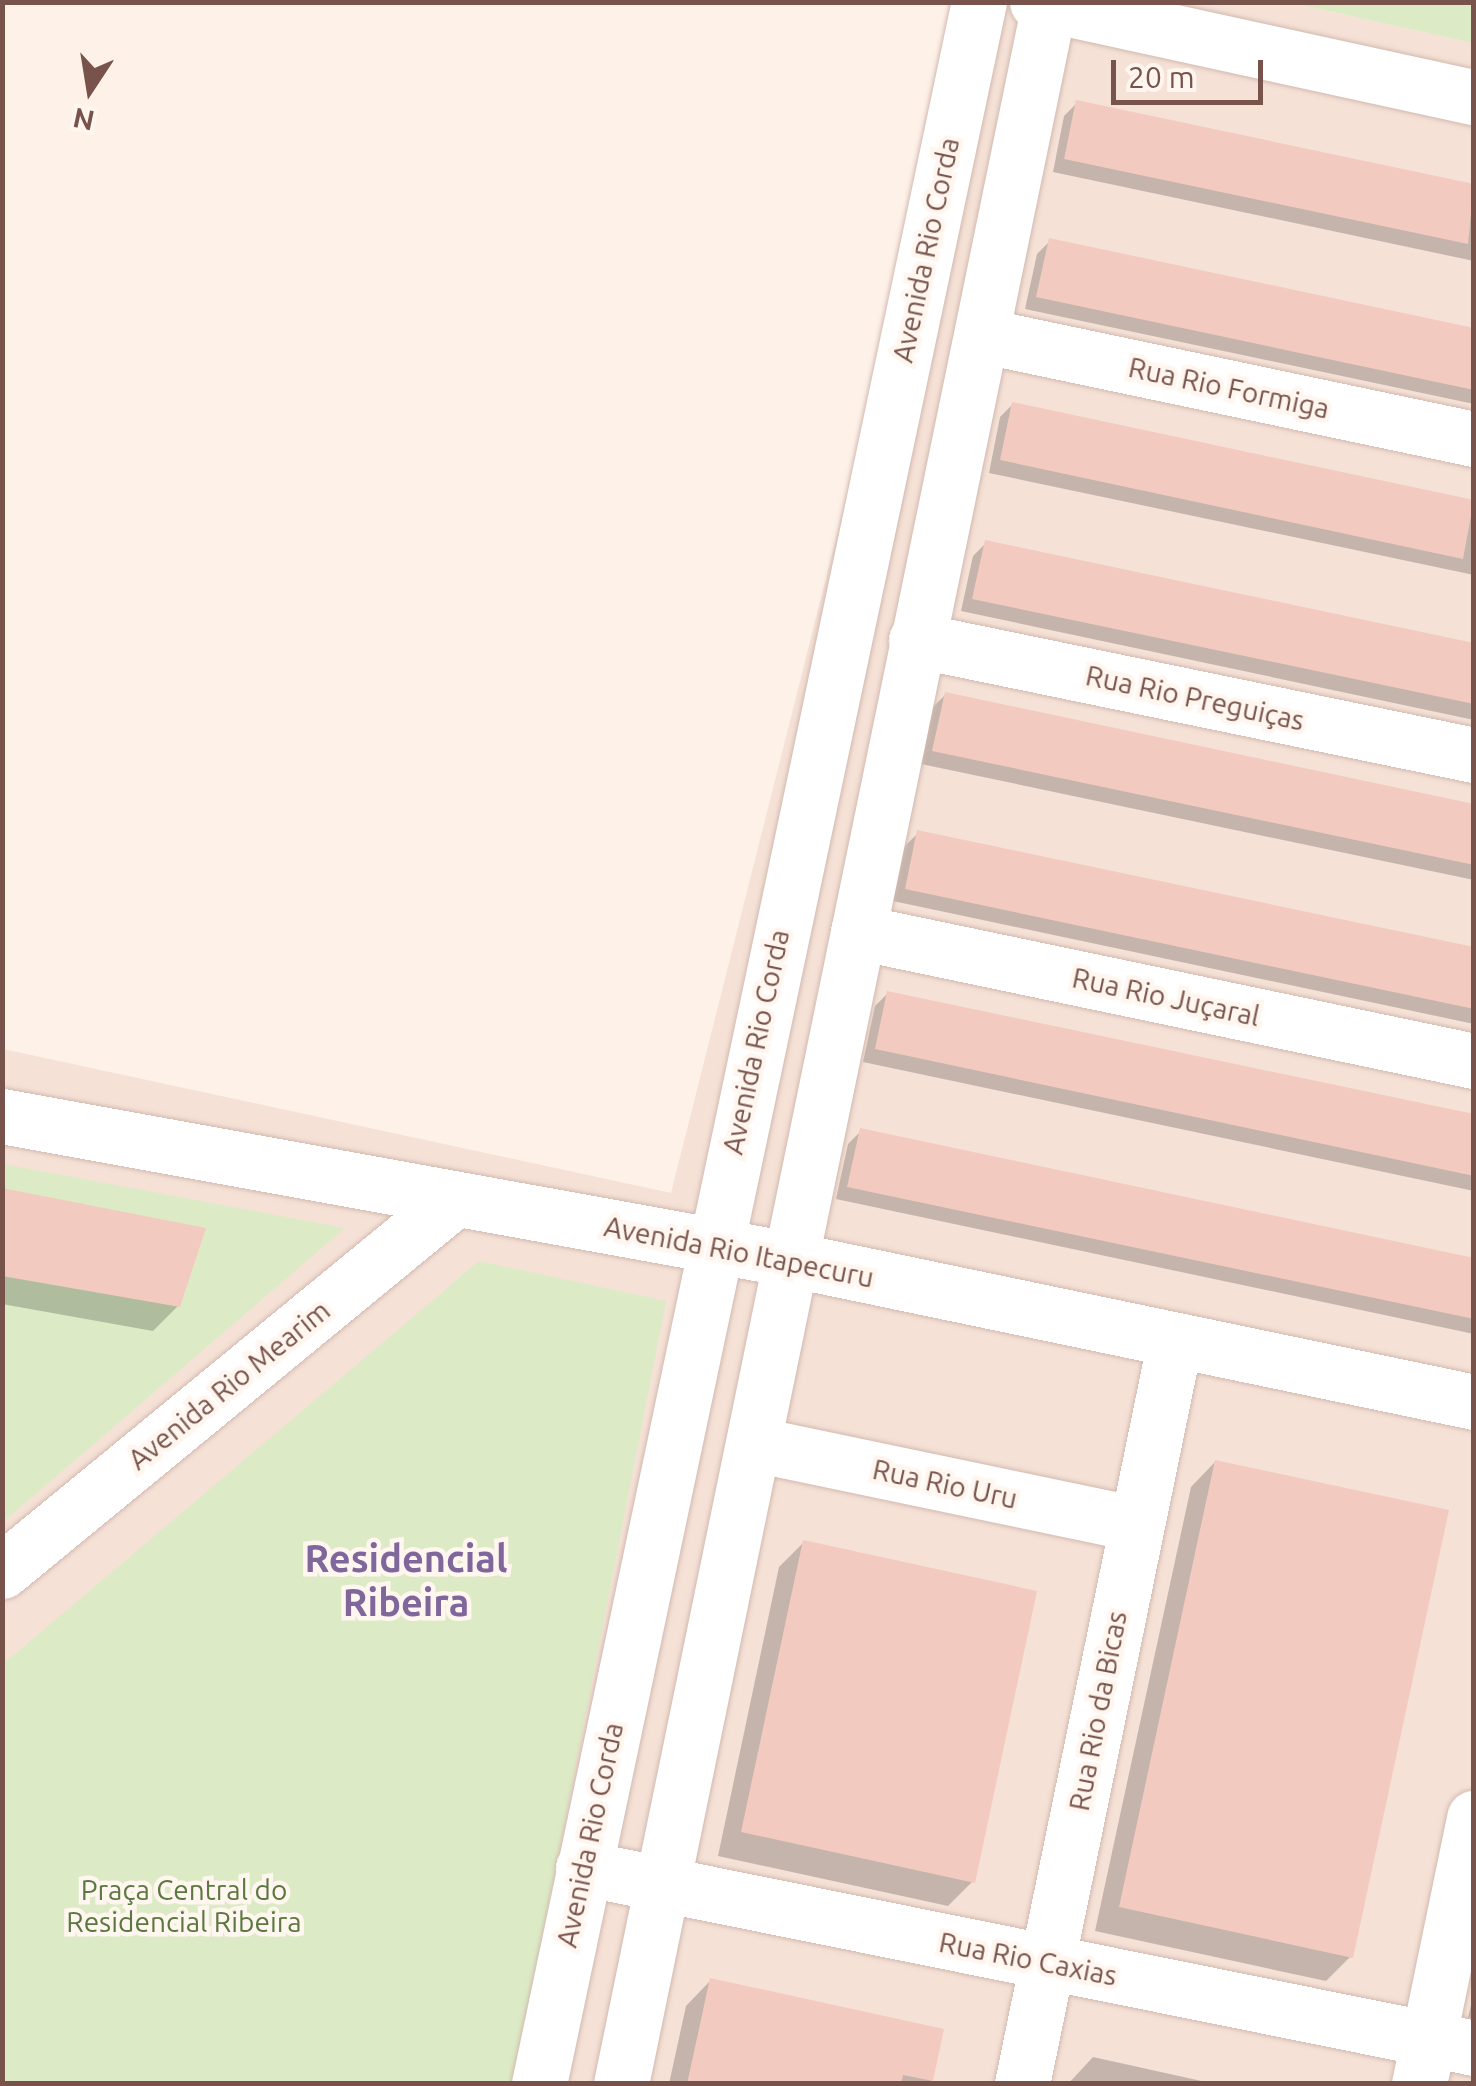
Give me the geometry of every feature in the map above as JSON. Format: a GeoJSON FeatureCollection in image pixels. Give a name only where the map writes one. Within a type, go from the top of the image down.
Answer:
{"type":"FeatureCollection","features":[{"type":"Feature","properties":{"kind":"street","name":"Avenida Rio Corda"},"geometry":{"type":"LineString","coordinates":[[539,2084],[712,1246],[979,2]]}},
{"type":"Feature","properties":{"kind":"street"},"geometry":{"type":"LineString","coordinates":[[621,2084],[916,640],[985,336],[1043,4],[1474,97]]}},
{"type":"Feature","properties":{"kind":"street","name":"Rua Rio Formiga"},"geometry":{"type":"LineString","coordinates":[[985,336],[1474,439]]}},
{"type":"Feature","properties":{"kind":"street","name":"Rua Rio Preguiças"},"geometry":{"type":"LineString","coordinates":[[916,640],[1474,755]]}},
{"type":"Feature","properties":{"kind":"street","name":"Rua Rio Juçaral"},"geometry":{"type":"LineString","coordinates":[[858,932],[1474,1061]]}},
{"type":"Feature","properties":{"kind":"street","name":"Avenida Rio Itapecuru"},"geometry":{"type":"LineString","coordinates":[[2,1116],[789,1260],[1474,1402]]}},
{"type":"Feature","properties":{"kind":"street","name":"Avenida Rio Mearim"},"geometry":{"type":"LineString","coordinates":[[2,1571],[455,1199]]}},
{"type":"Feature","properties":{"kind":"street","name":"Rua Rio da Bicas"},"geometry":{"type":"LineString","coordinates":[[1022,2084],[1175,1340]]}},
{"type":"Feature","properties":{"kind":"street","name":"Rua Rio Uru"},"geometry":{"type":"LineString","coordinates":[[754,1444],[1136,1524]]}},
{"type":"Feature","properties":{"kind":"street"},"geometry":{"type":"LineString","coordinates":[[1440,2056],[1474,1818]]}},
{"type":"Feature","properties":{"kind":"street","name":"Rua Rio Caxias"},"geometry":{"type":"LineString","coordinates":[[583,1868],[1048,1963],[1440,2056]]}},
{"type":"Feature","properties":{"kind":"shaded area"},"geometry":{"type":"Polygon","coordinates":[[[971,3],[1292,3],[1473,43],[1473,2083],[3,2084],[3,1049],[671,1193],[971,3]]]}},
{"type":"Feature","properties":{"kind":"green space"},"geometry":{"type":"Polygon","coordinates":[[[1292,3],[1473,3],[1473,43],[1292,3]]]}},
{"type":"Feature","properties":{"kind":"green space"},"geometry":{"type":"Polygon","coordinates":[[[3,1164],[345,1228],[3,1522],[3,1164]]]}},
{"type":"Feature","properties":{"kind":"green space","name":"Praça Central do Residencial Ribeira"},"geometry":{"type":"Polygon","coordinates":[[[479,1261],[666,1301],[514,2083],[3,2083],[2,1665],[479,1261]]]}},
{"type":"Feature","properties":{"kind":"building"},"geometry":{"type":"Polygon","coordinates":[[[1076,100],[1474,184],[1468,244],[1064,159],[1076,100]]]}},
{"type":"Feature","properties":{"kind":"building"},"geometry":{"type":"Polygon","coordinates":[[[1049,238],[1474,328],[1474,390],[1036,297],[1049,238]]]}},
{"type":"Feature","properties":{"kind":"building"},"geometry":{"type":"Polygon","coordinates":[[[1012,402],[1474,500],[1463,559],[1000,460],[1012,402]]]}},
{"type":"Feature","properties":{"kind":"building"},"geometry":{"type":"Polygon","coordinates":[[[985,540],[1474,643],[1474,704],[972,599],[985,540]]]}},
{"type":"Feature","properties":{"kind":"building"},"geometry":{"type":"Polygon","coordinates":[[[945,692],[1474,804],[1474,865],[932,751],[945,692]]]}},
{"type":"Feature","properties":{"kind":"building"},"geometry":{"type":"Polygon","coordinates":[[[917,830],[1474,947],[1474,1009],[905,889],[917,830]]]}},
{"type":"Feature","properties":{"kind":"building"},"geometry":{"type":"Polygon","coordinates":[[[887,991],[1474,1114],[1474,1176],[875,1049],[887,991]]]}},
{"type":"Feature","properties":{"kind":"building"},"geometry":{"type":"Polygon","coordinates":[[[860,1128],[1474,1258],[1474,1319],[847,1187],[860,1128]]]}},
{"type":"Feature","properties":{"kind":"building"},"geometry":{"type":"Polygon","coordinates":[[[2,1188],[206,1228],[180,1307],[2,1276],[2,1188]]]}},
{"type":"Feature","properties":{"kind":"building"},"geometry":{"type":"Polygon","coordinates":[[[1215,1460],[1449,1510],[1353,1958],[1119,1907],[1215,1460]]]}},
{"type":"Feature","properties":{"kind":"building"},"geometry":{"type":"Polygon","coordinates":[[[803,1540],[1037,1591],[975,1883],[741,1832],[803,1540]]]}},
{"type":"Feature","properties":{"kind":"building"},"geometry":{"type":"Polygon","coordinates":[[[710,1978],[944,2029],[933,2081],[903,2075],[901,2084],[687,2084],[710,1978]]]}},
{"type":"Feature","properties":{"kind":"district","name":"Residencial Ribeira"},"geometry":{"type":"Point","coordinates":[406,1581]}}]}
